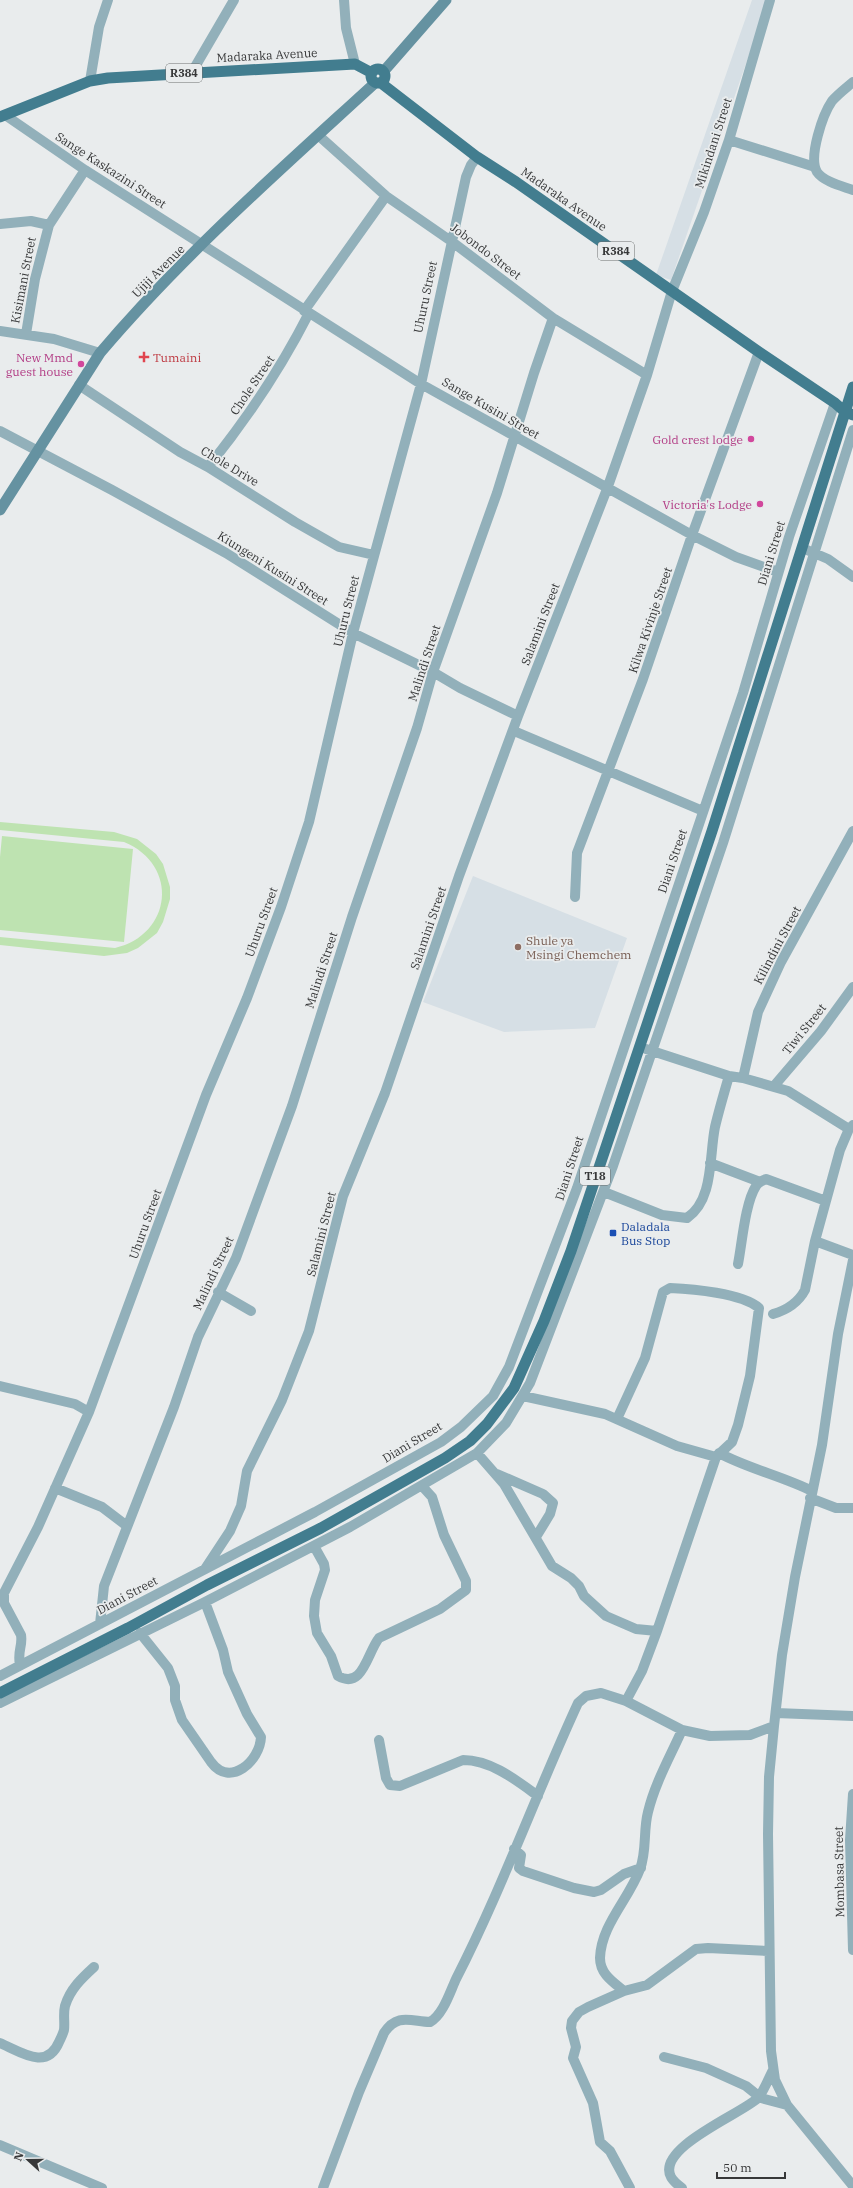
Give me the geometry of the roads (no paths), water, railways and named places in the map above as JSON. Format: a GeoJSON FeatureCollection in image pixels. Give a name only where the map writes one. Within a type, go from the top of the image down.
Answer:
{"type":"FeatureCollection","features":[{"type":"Feature","properties":{"kind":"main road"},"geometry":{"type":"LineString","coordinates":[[376,80],[386,78],[384,71],[446,0]]}},
{"type":"Feature","properties":{"kind":"main road","name":"Madaraka Avenue"},"geometry":{"type":"LineString","coordinates":[[2,116],[90,81],[192,72],[356,64],[477,158],[516,182],[849,413]]}},
{"type":"Feature","properties":{"kind":"main road","name":"Ujiji Avenue"},"geometry":{"type":"LineString","coordinates":[[0,510],[100,353],[154,292],[184,261],[203,245],[376,80]]}},
{"type":"Feature","properties":{"kind":"main road","name":"T18"},"geometry":{"type":"LineString","coordinates":[[0,1693],[128,1628],[207,1585],[321,1528],[445,1458],[470,1440],[488,1424],[514,1388],[544,1321],[571,1251],[712,831],[800,548],[849,413],[853,387]]}},
{"type":"Feature","properties":{"kind":"street"},"geometry":{"type":"LineString","coordinates":[[90,81],[100,27],[108,0]]}},
{"type":"Feature","properties":{"kind":"street"},"geometry":{"type":"LineString","coordinates":[[192,72],[234,0]]}},
{"type":"Feature","properties":{"kind":"street"},"geometry":{"type":"LineString","coordinates":[[344,0],[346,28],[356,64]]}},
{"type":"Feature","properties":{"kind":"street","name":"Mikindani Street"},"geometry":{"type":"LineString","coordinates":[[672,291],[704,212],[729,140],[770,0]]}},
{"type":"Feature","properties":{"kind":"street"},"geometry":{"type":"LineString","coordinates":[[853,82],[836,96],[827,110],[817,138],[814,160],[817,172],[823,177],[853,190]]}},
{"type":"Feature","properties":{"kind":"street","name":"Sange Kaskazini Street"},"geometry":{"type":"LineString","coordinates":[[2,116],[203,245]]}},
{"type":"Feature","properties":{"kind":"street","name":"Jobondo Street"},"geometry":{"type":"LineString","coordinates":[[318,135],[386,196],[451,240],[553,318],[647,375]]}},
{"type":"Feature","properties":{"kind":"street"},"geometry":{"type":"LineString","coordinates":[[729,140],[815,167]]}},
{"type":"Feature","properties":{"kind":"street","name":"Uhuru Street"},"geometry":{"type":"LineString","coordinates":[[20,1664],[18,1654],[22,1640],[21,1635],[4,1603],[4,1593],[38,1528],[89,1412],[206,1095],[248,998],[281,907],[308,822],[353,633],[421,384],[451,240],[466,177],[471,165],[477,158]]}},
{"type":"Feature","properties":{"kind":"street","name":"Kisimani Street"},"geometry":{"type":"LineString","coordinates":[[26,334],[35,279],[49,225],[85,170]]}},
{"type":"Feature","properties":{"kind":"street","name":"Chole Street"},"geometry":{"type":"LineString","coordinates":[[208,467],[258,400],[289,352],[307,312],[386,196]]}},
{"type":"Feature","properties":{"kind":"street"},"geometry":{"type":"LineString","coordinates":[[0,224],[31,221],[49,225]]}},
{"type":"Feature","properties":{"kind":"street","name":"Sange Kusini Street"},"geometry":{"type":"LineString","coordinates":[[203,245],[421,384],[514,437],[692,535],[736,557],[778,572]]}},
{"type":"Feature","properties":{"kind":"street","name":"Salamini Street"},"geometry":{"type":"LineString","coordinates":[[205,1569],[230,1531],[241,1506],[247,1471],[282,1400],[309,1331],[343,1196],[385,1093],[460,876],[518,716],[607,488],[647,375],[672,291]]}},
{"type":"Feature","properties":{"kind":"street","name":"Malindi Street"},"geometry":{"type":"LineString","coordinates":[[100,1624],[104,1586],[174,1407],[198,1338],[218,1292],[236,1258],[292,1106],[354,910],[417,728],[433,672],[498,493],[514,437],[553,318]]}},
{"type":"Feature","properties":{"kind":"street"},"geometry":{"type":"LineString","coordinates":[[0,331],[54,339],[100,353]]}},
{"type":"Feature","properties":{"kind":"street","name":"Kilwa Kivinje Street"},"geometry":{"type":"LineString","coordinates":[[575,897],[577,853],[644,679],[692,535],[759,352]]}},
{"type":"Feature","properties":{"kind":"street","name":"Chole Drive"},"geometry":{"type":"LineString","coordinates":[[79,386],[180,452],[208,467],[295,522],[340,547],[374,555]]}},
{"type":"Feature","properties":{"kind":"street","name":"Diani Street"},"geometry":{"type":"LineString","coordinates":[[0,1676],[20,1664],[315,1512],[441,1442],[461,1427],[493,1396],[509,1368],[578,1188],[743,693],[778,572],[835,403]]}},
{"type":"Feature","properties":{"kind":"street"},"geometry":{"type":"LineString","coordinates":[[0,1702],[205,1602],[314,1546],[422,1486],[477,1453],[506,1423],[525,1394],[604,1192],[653,1051],[767,708],[813,552],[853,430]]}},
{"type":"Feature","properties":{"kind":"street","name":"Kiungeni Kusini Street"},"geometry":{"type":"LineString","coordinates":[[0,431],[226,554],[353,633],[518,716]]}},
{"type":"Feature","properties":{"kind":"street"},"geometry":{"type":"LineString","coordinates":[[800,548],[813,552],[838,566],[853,577]]}},
{"type":"Feature","properties":{"kind":"street"},"geometry":{"type":"LineString","coordinates":[[514,730],[608,772],[703,811]]}},
{"type":"Feature","properties":{"kind":"street","name":"Kilindini Street"},"geometry":{"type":"LineString","coordinates":[[744,1078],[752,1033],[763,1000],[781,962],[853,830]]}},
{"type":"Feature","properties":{"kind":"street","name":"Tiwi Street"},"geometry":{"type":"LineString","coordinates":[[774,1086],[821,1031],[853,987]]}},
{"type":"Feature","properties":{"kind":"street"},"geometry":{"type":"LineString","coordinates":[[640,1046],[729,1076],[744,1078],[774,1086],[788,1092],[851,1127],[826,1200],[815,1241],[807,1284],[801,1297],[785,1310],[773,1314]]}},
{"type":"Feature","properties":{"kind":"street"},"geometry":{"type":"LineString","coordinates":[[604,1192],[662,1214],[687,1218],[696,1212],[703,1199],[715,1128],[729,1076]]}},
{"type":"Feature","properties":{"kind":"street"},"geometry":{"type":"LineString","coordinates":[[710,1163],[760,1182]]}},
{"type":"Feature","properties":{"kind":"street"},"geometry":{"type":"LineString","coordinates":[[738,1264],[747,1215],[756,1186],[760,1182],[766,1180],[826,1200]]}},
{"type":"Feature","properties":{"kind":"street"},"geometry":{"type":"LineString","coordinates":[[815,1241],[853,1255]]}},
{"type":"Feature","properties":{"kind":"street"},"geometry":{"type":"LineString","coordinates":[[853,1260],[838,1334],[822,1445],[811,1495],[782,1655],[769,1777],[768,1834],[770,2051],[775,2080],[788,2105],[853,2186]]}},
{"type":"Feature","properties":{"kind":"street"},"geometry":{"type":"LineString","coordinates":[[617,1419],[645,1358],[663,1292],[670,1288],[678,1288],[721,1294],[754,1303],[759,1308],[758,1322],[746,1390],[735,1434],[728,1448],[718,1455],[657,1631],[642,1671],[626,1701]]}},
{"type":"Feature","properties":{"kind":"street"},"geometry":{"type":"LineString","coordinates":[[218,1292],[251,1310]]}},
{"type":"Feature","properties":{"kind":"street"},"geometry":{"type":"LineString","coordinates":[[0,1386],[75,1404],[89,1412]]}},
{"type":"Feature","properties":{"kind":"street"},"geometry":{"type":"LineString","coordinates":[[514,1388],[525,1394],[605,1414],[677,1446],[718,1455],[786,1478],[811,1495],[836,1508],[853,1508]]}},
{"type":"Feature","properties":{"kind":"street"},"geometry":{"type":"LineString","coordinates":[[477,1453],[497,1474],[552,1566],[571,1578],[579,1586],[584,1596],[606,1616],[636,1629],[657,1631]]}},
{"type":"Feature","properties":{"kind":"street"},"geometry":{"type":"LineString","coordinates":[[497,1474],[543,1494],[553,1503],[550,1514],[536,1537]]}},
{"type":"Feature","properties":{"kind":"street"},"geometry":{"type":"LineString","coordinates":[[314,1546],[325,1570],[314,1608],[317,1633],[331,1656],[338,1676],[352,1679],[356,1678],[363,1670],[374,1645],[379,1638],[440,1609],[466,1590],[466,1581],[444,1535],[434,1502],[422,1486]]}},
{"type":"Feature","properties":{"kind":"street"},"geometry":{"type":"LineString","coordinates":[[55,1488],[102,1507],[127,1526]]}},
{"type":"Feature","properties":{"kind":"street"},"geometry":{"type":"LineString","coordinates":[[140,1633],[168,1668],[175,1686],[175,1700],[182,1720],[211,1762],[216,1769],[224,1774],[238,1771],[247,1765],[259,1747],[261,1737],[247,1714],[228,1672],[223,1650],[205,1602]]}},
{"type":"Feature","properties":{"kind":"street"},"geometry":{"type":"LineString","coordinates":[[323,2188],[358,2092],[384,2033],[389,2025],[401,2020],[430,2022],[433,2020],[470,1952],[578,1703],[586,1696],[594,1693],[601,1693],[626,1701],[682,1730],[710,1736],[728,1737],[750,1735],[774,1726]]}},
{"type":"Feature","properties":{"kind":"street"},"geometry":{"type":"LineString","coordinates":[[776,1713],[853,1716]]}},
{"type":"Feature","properties":{"kind":"street"},"geometry":{"type":"LineString","coordinates":[[624,1991],[605,1975],[600,1958],[610,1925],[641,1868],[648,1811],[659,1780],[682,1730]]}},
{"type":"Feature","properties":{"kind":"street"},"geometry":{"type":"LineString","coordinates":[[379,1740],[386,1778],[390,1786],[400,1786],[442,1770],[463,1760],[470,1760],[487,1765],[504,1773],[538,1796]]}},
{"type":"Feature","properties":{"kind":"street","name":"Mombasa Street"},"geometry":{"type":"LineString","coordinates":[[853,1794],[850,1840],[853,1950]]}},
{"type":"Feature","properties":{"kind":"street"},"geometry":{"type":"LineString","coordinates":[[514,1849],[522,1857],[519,1866],[520,1869],[574,1888],[594,1892],[601,1890],[624,1874],[641,1868]]}},
{"type":"Feature","properties":{"kind":"street"},"geometry":{"type":"LineString","coordinates":[[630,2188],[612,2155],[600,2142],[593,2103],[573,2058],[576,2047],[571,2028],[572,2021],[579,2012],[624,1991],[647,1985],[696,1949],[708,1948],[768,1951]]}},
{"type":"Feature","properties":{"kind":"street"},"geometry":{"type":"LineString","coordinates":[[0,2043],[32,2056],[42,2058],[51,2056],[56,2049],[64,2031],[65,2005],[79,1981],[94,1967]]}},
{"type":"Feature","properties":{"kind":"street"},"geometry":{"type":"LineString","coordinates":[[664,2057],[697,2065],[750,2088],[758,2097],[788,2105]]}},
{"type":"Feature","properties":{"kind":"street"},"geometry":{"type":"LineString","coordinates":[[682,2188],[671,2177],[670,2172],[676,2153],[719,2121],[758,2097],[773,2070]]}},
{"type":"Feature","properties":{"kind":"street"},"geometry":{"type":"LineString","coordinates":[[0,2146],[102,2188]]}},
{"type":"Feature","properties":{"kind":"street"},"geometry":{"type":"LineString","coordinates":[[844,2176],[844,2188]]}},
{"type":"Feature","properties":{"kind":"place","name":"Tumaini"},"geometry":{"type":"Point","coordinates":[144,357]}},
{"type":"Feature","properties":{"kind":"place","name":"New Mmd guest house"},"geometry":{"type":"Point","coordinates":[81,364]}},
{"type":"Feature","properties":{"kind":"place","name":"Gold crest lodge"},"geometry":{"type":"Point","coordinates":[751,439]}},
{"type":"Feature","properties":{"kind":"place","name":"Victoria's Lodge"},"geometry":{"type":"Point","coordinates":[760,504]}},
{"type":"Feature","properties":{"kind":"place","name":"Shule ya Msingi Chemchem"},"geometry":{"type":"Point","coordinates":[518,947]}},
{"type":"Feature","properties":{"kind":"place","name":"Daladala Bus Stop"},"geometry":{"type":"Point","coordinates":[613,1233]}}]}
